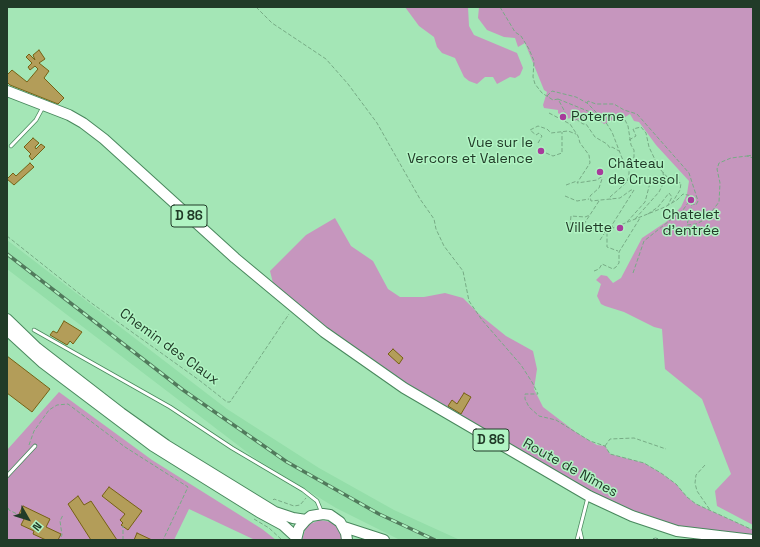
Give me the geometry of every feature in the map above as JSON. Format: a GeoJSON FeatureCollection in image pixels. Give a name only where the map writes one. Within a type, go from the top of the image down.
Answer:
{"type":"FeatureCollection","features":[{"type":"Feature","properties":{"kind":"main road","name":"D 86"},"geometry":{"type":"LineString","coordinates":[[7,91],[43,106]]}},
{"type":"Feature","properties":{"kind":"main road","name":"Route de Nîmes"},"geometry":{"type":"LineString","coordinates":[[43,106],[83,123],[104,139],[235,258],[324,332],[404,388],[589,496],[632,516],[676,531],[753,540]]}},
{"type":"Feature","properties":{"kind":"main road"},"geometry":{"type":"LineString","coordinates":[[7,319],[42,352],[121,413],[166,445],[275,512],[288,517],[306,520]]}},
{"type":"Feature","properties":{"kind":"main road"},"geometry":{"type":"LineString","coordinates":[[7,330],[43,363],[137,435],[182,465],[283,525],[296,538],[299,528],[306,520],[311,516],[322,514],[336,518],[344,527],[347,540]]}},
{"type":"Feature","properties":{"kind":"main road"},"geometry":{"type":"LineString","coordinates":[[344,527],[384,540]]}},
{"type":"Feature","properties":{"kind":"lane"},"geometry":{"type":"LineString","coordinates":[[10,146],[36,120],[43,106]]}},
{"type":"Feature","properties":{"kind":"lane"},"geometry":{"type":"LineString","coordinates":[[34,330],[170,407],[309,494],[320,505],[322,514]]}},
{"type":"Feature","properties":{"kind":"lane"},"geometry":{"type":"LineString","coordinates":[[7,476],[35,446]]}},
{"type":"Feature","properties":{"kind":"lane"},"geometry":{"type":"LineString","coordinates":[[577,540],[589,496]]}},
{"type":"Feature","properties":{"kind":"lane"},"geometry":{"type":"LineString","coordinates":[[580,529],[582,540]]}},
{"type":"Feature","properties":{"kind":"path"},"geometry":{"type":"LineString","coordinates":[[256,7],[272,22],[326,59],[348,84],[377,123],[420,199],[434,219],[444,246],[463,270],[469,301],[482,320],[521,365],[532,382],[538,394],[525,394],[525,399],[529,407],[538,416],[556,420],[590,441],[605,446],[610,454],[644,463],[662,473],[676,484],[687,497],[712,512],[753,530]]}},
{"type":"Feature","properties":{"kind":"path"},"geometry":{"type":"LineString","coordinates":[[500,7],[515,32],[521,36],[529,49],[534,61],[533,77],[535,84],[553,100],[558,99],[601,117]]}},
{"type":"Feature","properties":{"kind":"path"},"geometry":{"type":"LineString","coordinates":[[547,96],[552,91],[576,97],[587,103],[601,117],[612,132],[628,168],[629,179],[610,197],[611,200]]}},
{"type":"Feature","properties":{"kind":"path"},"geometry":{"type":"LineString","coordinates":[[558,99],[565,112],[563,118]]}},
{"type":"Feature","properties":{"kind":"path"},"geometry":{"type":"LineString","coordinates":[[587,103],[588,101],[596,104],[614,104],[624,110],[637,114],[688,173],[698,201],[696,204],[692,204]]}},
{"type":"Feature","properties":{"kind":"path"},"geometry":{"type":"LineString","coordinates":[[549,113],[563,118],[570,124],[580,143],[588,152],[590,161],[577,181],[566,185]]}},
{"type":"Feature","properties":{"kind":"path"},"geometry":{"type":"LineString","coordinates":[[576,119],[583,124],[586,124],[595,137],[607,144],[610,148],[612,147],[620,151]]}},
{"type":"Feature","properties":{"kind":"path"},"geometry":{"type":"LineString","coordinates":[[625,120],[628,126],[629,140],[634,150],[634,156],[628,168]]}},
{"type":"Feature","properties":{"kind":"path"},"geometry":{"type":"LineString","coordinates":[[538,144],[542,137],[539,133],[536,135],[530,130],[540,126],[551,133],[562,131],[576,134]]}},
{"type":"Feature","properties":{"kind":"path"},"geometry":{"type":"LineString","coordinates":[[629,140],[636,136],[633,129],[641,127],[646,133],[654,158],[663,172],[669,179],[672,176],[676,182],[681,183],[680,190],[672,203]]}},
{"type":"Feature","properties":{"kind":"path"},"geometry":{"type":"LineString","coordinates":[[546,154],[553,156],[562,152],[562,131]]}},
{"type":"Feature","properties":{"kind":"path"},"geometry":{"type":"LineString","coordinates":[[612,227],[646,216],[672,203],[683,194],[692,196],[692,204],[687,225],[691,226],[706,219],[719,202],[719,163],[731,158],[753,155]]}},
{"type":"Feature","properties":{"kind":"path"},"geometry":{"type":"LineString","coordinates":[[747,156],[753,158]]}},
{"type":"Feature","properties":{"kind":"path"},"geometry":{"type":"LineString","coordinates":[[634,220],[663,185],[663,172]]}},
{"type":"Feature","properties":{"kind":"path"},"geometry":{"type":"LineString","coordinates":[[577,181],[577,183],[579,183],[601,177],[599,188],[590,196],[589,199]]}},
{"type":"Feature","properties":{"kind":"path"},"geometry":{"type":"LineString","coordinates":[[627,223],[645,202],[650,183],[660,180],[663,185]]}},
{"type":"Feature","properties":{"kind":"path"},"geometry":{"type":"LineString","coordinates":[[565,196],[577,201],[589,199],[593,202],[620,198],[631,190],[634,190],[607,233],[608,247],[619,252]]}},
{"type":"Feature","properties":{"kind":"path"},"geometry":{"type":"LineString","coordinates":[[646,216],[658,207],[669,193],[672,197],[668,205]]}},
{"type":"Feature","properties":{"kind":"path"},"geometry":{"type":"LineString","coordinates":[[633,273],[644,241],[683,210],[691,200]]}},
{"type":"Feature","properties":{"kind":"path"},"geometry":{"type":"LineString","coordinates":[[584,225],[599,201]]}},
{"type":"Feature","properties":{"kind":"path"},"geometry":{"type":"LineString","coordinates":[[570,226],[571,216],[585,217],[590,214]]}},
{"type":"Feature","properties":{"kind":"path"},"geometry":{"type":"LineString","coordinates":[[594,271],[599,270],[602,264],[613,269],[616,267],[619,263],[619,252],[640,218]]}},
{"type":"Feature","properties":{"kind":"path"},"geometry":{"type":"LineString","coordinates":[[564,222],[570,226],[602,224],[601,230],[604,233]]}},
{"type":"Feature","properties":{"kind":"path"},"geometry":{"type":"LineString","coordinates":[[600,240],[604,233]]}},
{"type":"Feature","properties":{"kind":"path","name":"Chemin des Claux"},"geometry":{"type":"LineString","coordinates":[[7,236],[90,302],[227,402],[230,402],[294,307]]}},
{"type":"Feature","properties":{"kind":"path"},"geometry":{"type":"LineString","coordinates":[[28,454],[28,448],[34,431],[49,410],[57,405],[71,406],[125,447],[188,487],[163,540]]}},
{"type":"Feature","properties":{"kind":"path"},"geometry":{"type":"LineString","coordinates":[[605,446],[610,439],[634,438],[666,449]]}},
{"type":"Feature","properties":{"kind":"path"},"geometry":{"type":"LineString","coordinates":[[705,465],[696,475],[694,483],[697,492],[712,512]]}},
{"type":"Feature","properties":{"kind":"path"},"geometry":{"type":"LineString","coordinates":[[272,503],[274,498],[289,505],[298,506],[309,494]]}},
{"type":"Feature","properties":{"kind":"path"},"geometry":{"type":"LineString","coordinates":[[8,508],[9,510],[23,517]]}},
{"type":"Feature","properties":{"kind":"path"},"geometry":{"type":"LineString","coordinates":[[61,537],[60,521],[63,515]]}},
{"type":"Feature","properties":{"kind":"path"},"geometry":{"type":"LineString","coordinates":[[260,524],[269,528],[282,540]]}},
{"type":"Feature","properties":{"kind":"path"},"geometry":{"type":"LineString","coordinates":[[123,526],[123,540]]}},
{"type":"Feature","properties":{"kind":"shaded area"},"geometry":{"type":"Polygon","coordinates":[[[405,7],[468,7],[469,26],[474,35],[517,53],[523,68],[520,75],[515,78],[510,77],[497,84],[493,77],[485,77],[477,84],[469,81],[464,77],[455,58],[442,53],[437,47],[434,37],[419,26],[405,7]]]}},
{"type":"Feature","properties":{"kind":"shaded area"},"geometry":{"type":"Polygon","coordinates":[[[479,7],[753,7],[753,525],[717,506],[715,491],[731,474],[702,399],[665,369],[662,329],[654,327],[624,312],[601,304],[597,296],[601,284],[596,280],[601,275],[607,276],[613,283],[621,278],[642,238],[666,222],[681,207],[687,194],[689,181],[656,145],[639,122],[634,121],[630,114],[622,119],[619,117],[604,124],[592,115],[574,121],[571,118],[566,119],[558,113],[558,110],[544,108],[543,105],[547,92],[544,90],[525,43],[518,47],[515,38],[504,37],[487,30],[478,18],[479,7]]]}},
{"type":"Feature","properties":{"kind":"shaded area"},"geometry":{"type":"Polygon","coordinates":[[[335,218],[351,246],[373,261],[388,289],[400,297],[424,297],[445,293],[463,298],[480,315],[506,336],[533,351],[537,369],[534,389],[543,407],[577,433],[597,445],[605,446],[610,454],[644,463],[676,484],[687,497],[696,504],[753,530],[753,540],[731,538],[632,516],[404,388],[275,291],[270,271],[306,235],[335,218]]]}},
{"type":"Feature","properties":{"kind":"shaded area"},"geometry":{"type":"Polygon","coordinates":[[[7,240],[227,409],[319,468],[394,510],[460,540],[400,540],[336,508],[256,459],[7,269],[7,240]]]}},
{"type":"Feature","properties":{"kind":"shaded area"},"geometry":{"type":"Polygon","coordinates":[[[59,392],[152,460],[262,529],[276,540],[255,540],[189,509],[174,540],[7,540],[7,450],[59,392]]]}},
{"type":"Feature","properties":{"kind":"shaded area"},"geometry":{"type":"Polygon","coordinates":[[[320,520],[331,522],[336,525],[341,534],[342,540],[302,540],[306,527],[320,520]]]}},
{"type":"Feature","properties":{"kind":"building"},"geometry":{"type":"Polygon","coordinates":[[[39,50],[45,59],[39,63],[49,71],[44,78],[64,98],[58,104],[10,85],[7,82],[7,75],[12,70],[27,82],[38,69],[35,66],[30,70],[28,67],[32,63],[26,57],[29,54],[35,60],[33,55],[39,50]]]}},
{"type":"Feature","properties":{"kind":"building"},"geometry":{"type":"Polygon","coordinates":[[[33,138],[39,143],[35,147],[36,149],[41,144],[45,147],[32,160],[29,156],[31,154],[24,147],[33,138]]]}},
{"type":"Feature","properties":{"kind":"building"},"geometry":{"type":"Polygon","coordinates":[[[30,163],[34,167],[14,185],[7,179],[13,173],[16,176],[30,163]]]}},
{"type":"Feature","properties":{"kind":"building"},"geometry":{"type":"Polygon","coordinates":[[[64,321],[82,332],[73,344],[70,341],[67,345],[50,335],[53,331],[57,333],[64,321]]]}},
{"type":"Feature","properties":{"kind":"building"},"geometry":{"type":"Polygon","coordinates":[[[393,349],[403,358],[399,364],[388,354],[393,349]]]}},
{"type":"Feature","properties":{"kind":"building"},"geometry":{"type":"Polygon","coordinates":[[[7,356],[50,389],[32,412],[7,393],[7,356]]]}},
{"type":"Feature","properties":{"kind":"building"},"geometry":{"type":"Polygon","coordinates":[[[464,393],[471,397],[461,414],[448,406],[452,400],[457,404],[464,393]]]}},
{"type":"Feature","properties":{"kind":"building"},"geometry":{"type":"Polygon","coordinates":[[[109,487],[142,511],[128,530],[121,525],[123,523],[120,520],[125,514],[102,496],[109,487]]]}},
{"type":"Feature","properties":{"kind":"building"},"geometry":{"type":"Polygon","coordinates":[[[78,496],[84,505],[91,501],[117,540],[91,540],[68,504],[78,496]]]}},
{"type":"Feature","properties":{"kind":"building"},"geometry":{"type":"Polygon","coordinates":[[[23,506],[50,519],[46,527],[61,534],[58,540],[46,540],[33,534],[34,531],[21,525],[25,517],[19,514],[23,506]]]}},
{"type":"Feature","properties":{"kind":"building"},"geometry":{"type":"Polygon","coordinates":[[[137,533],[152,540],[134,540],[137,533]]]}},
{"type":"Feature","properties":{"kind":"railway"},"geometry":{"type":"LineString","coordinates":[[7,254],[183,390],[287,462],[379,514],[435,540]]}},
{"type":"Feature","properties":{"kind":"place","name":"Poterne"},"geometry":{"type":"Point","coordinates":[563,117]}},
{"type":"Feature","properties":{"kind":"place","name":"Vue sur le Vercors et Valence"},"geometry":{"type":"Point","coordinates":[541,151]}},
{"type":"Feature","properties":{"kind":"place","name":"Château de Crussol"},"geometry":{"type":"Point","coordinates":[600,172]}},
{"type":"Feature","properties":{"kind":"place","name":"Chatelet d'entrée"},"geometry":{"type":"Point","coordinates":[691,200]}},
{"type":"Feature","properties":{"kind":"place","name":"Villette"},"geometry":{"type":"Point","coordinates":[620,228]}}]}
